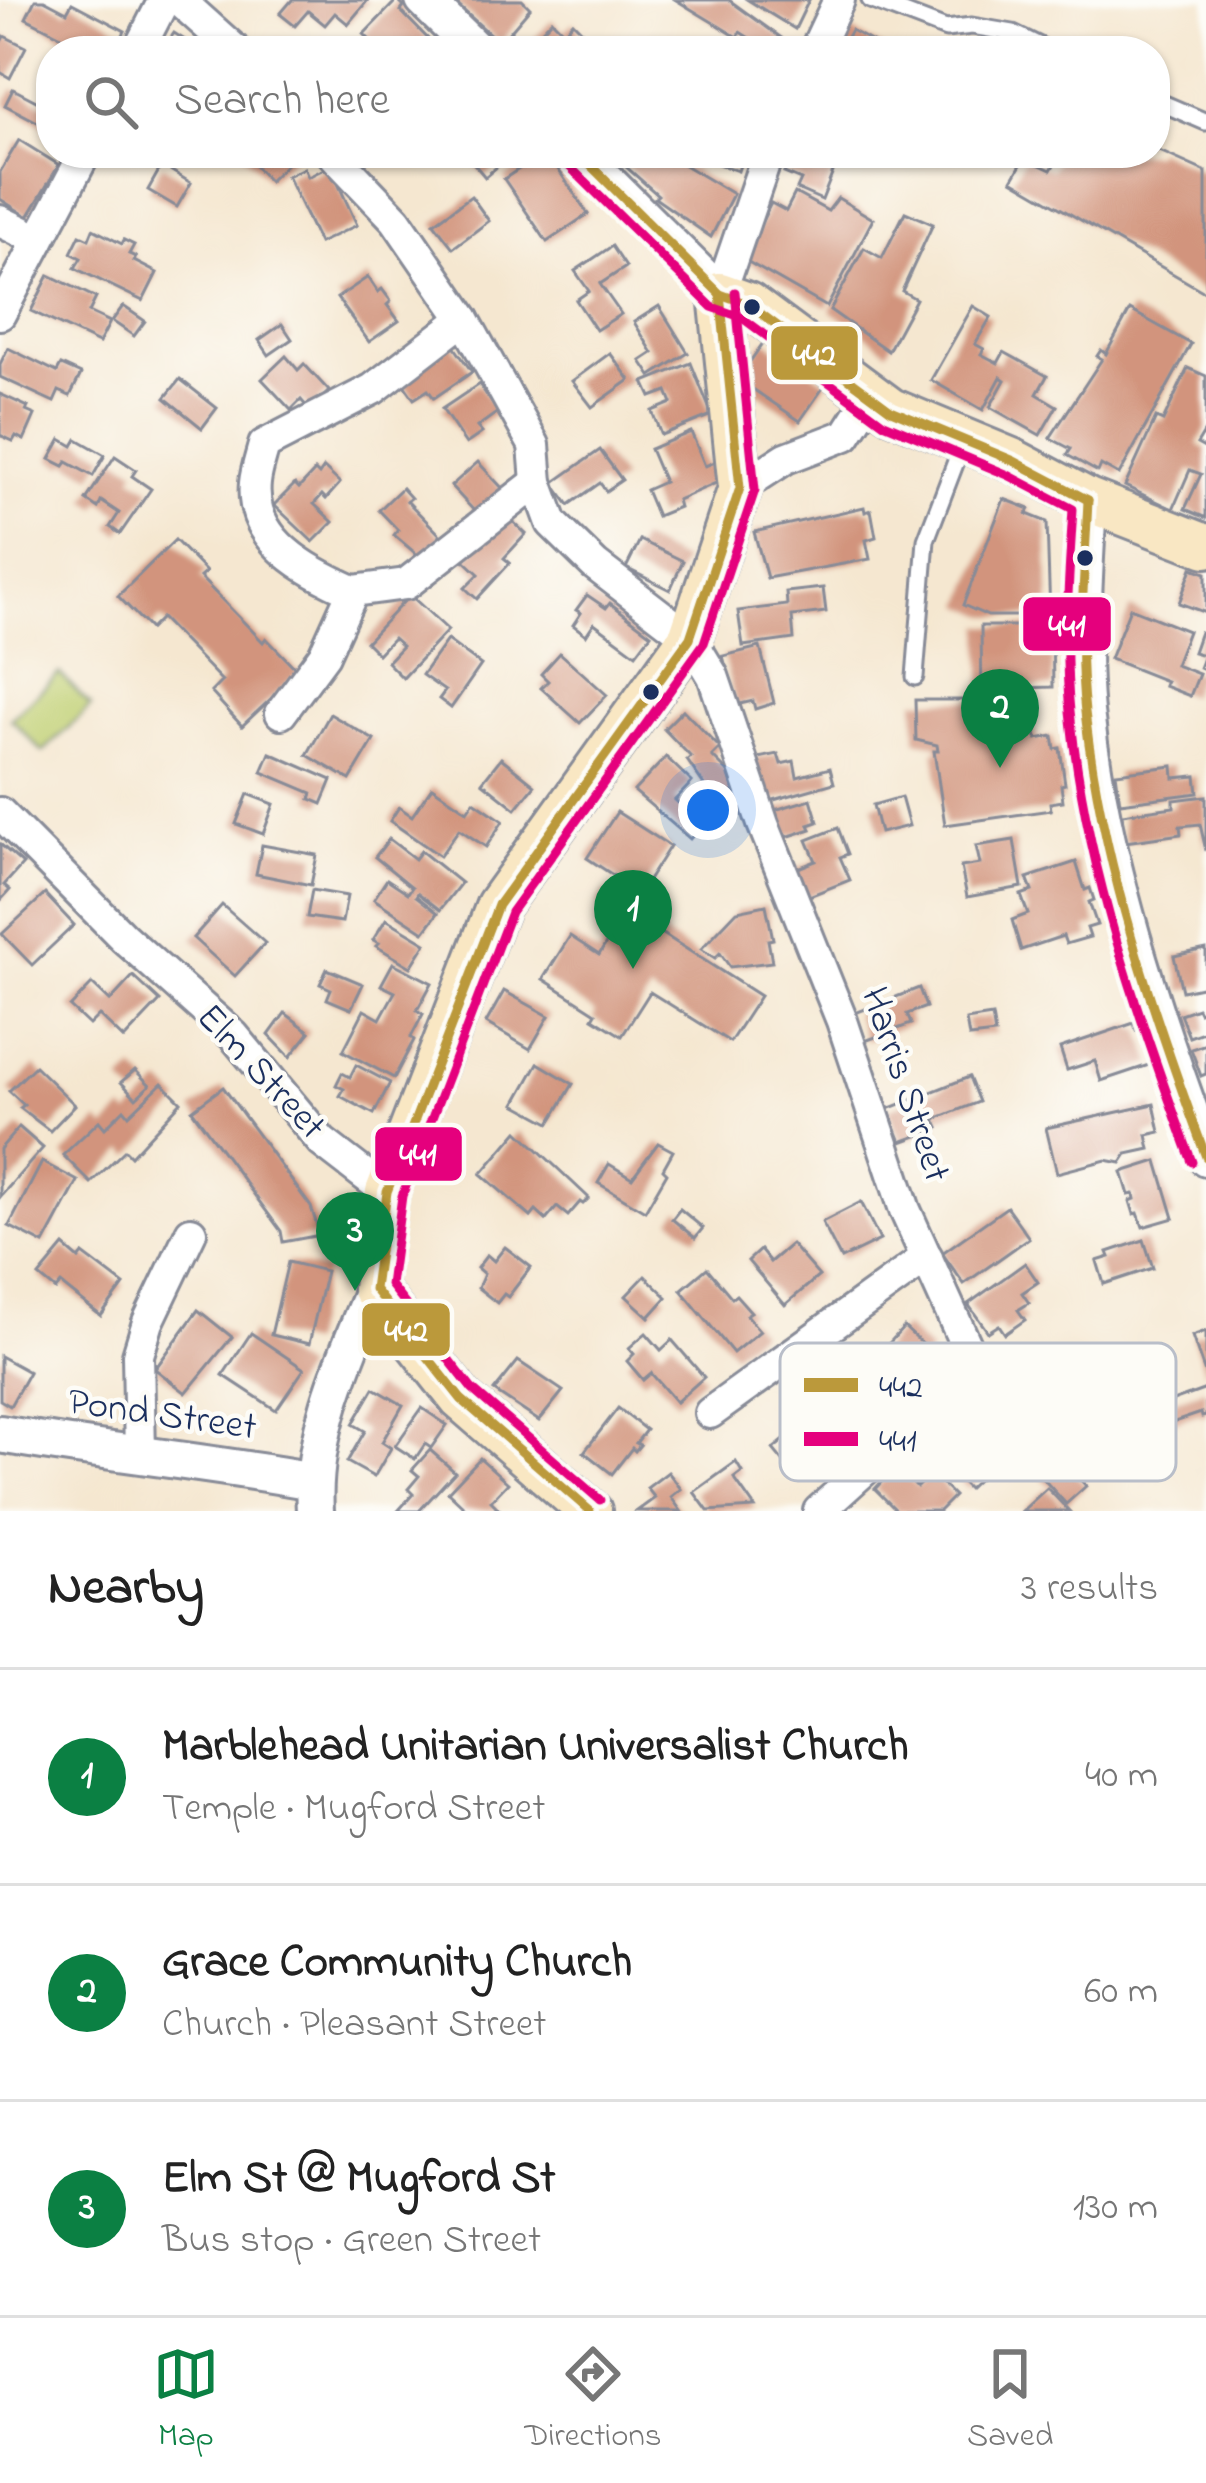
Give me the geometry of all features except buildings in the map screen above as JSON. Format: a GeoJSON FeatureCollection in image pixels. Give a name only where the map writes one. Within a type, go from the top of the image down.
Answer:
{"type":"FeatureCollection","features":[{"type":"Feature","properties":{"kind":"main road"},"geometry":{"type":"LineString","coordinates":[[590,1511],[461,1399],[374,1288],[387,1192],[498,905],[690,638],[740,488],[720,294],[748,304],[891,410],[1088,500],[1206,546]]}},
{"type":"Feature","properties":{"kind":"street"},"geometry":{"type":"LineString","coordinates":[[146,36],[164,0]]}},
{"type":"Feature","properties":{"kind":"street"},"geometry":{"type":"LineString","coordinates":[[179,0],[219,36]]}},
{"type":"Feature","properties":{"kind":"street"},"geometry":{"type":"LineString","coordinates":[[424,0],[461,36]]}},
{"type":"Feature","properties":{"kind":"street"},"geometry":{"type":"LineString","coordinates":[[822,36],[838,0]]}},
{"type":"Feature","properties":{"kind":"street"},"geometry":{"type":"LineString","coordinates":[[0,314],[77,168]]}},
{"type":"Feature","properties":{"kind":"street"},"geometry":{"type":"LineString","coordinates":[[346,168],[396,220],[464,319],[534,445],[537,482],[552,523],[596,565],[690,638]]}},
{"type":"Feature","properties":{"kind":"street"},"geometry":{"type":"LineString","coordinates":[[593,168],[720,294],[763,168]]}},
{"type":"Feature","properties":{"kind":"street"},"geometry":{"type":"LineString","coordinates":[[0,220],[39,240]]}},
{"type":"Feature","properties":{"kind":"street"},"geometry":{"type":"LineString","coordinates":[[464,319],[373,389],[264,445],[254,488],[263,529],[308,572],[353,591],[406,584],[537,482]]}},
{"type":"Feature","properties":{"kind":"street"},"geometry":{"type":"LineString","coordinates":[[740,488],[786,458],[847,435],[871,396]]}},
{"type":"Feature","properties":{"kind":"street"},"geometry":{"type":"LineString","coordinates":[[732,415],[786,458]]}},
{"type":"Feature","properties":{"kind":"street"},"geometry":{"type":"LineString","coordinates":[[1088,500],[1085,711],[1114,866],[1176,1076],[1206,1157]]}},
{"type":"Feature","properties":{"kind":"street"},"geometry":{"type":"LineString","coordinates":[[281,712],[324,655],[353,591]]}},
{"type":"Feature","properties":{"kind":"street","name":"Harris Street"},"geometry":{"type":"LineString","coordinates":[[690,638],[713,676],[763,824],[842,1021],[905,1210],[965,1343]]}},
{"type":"Feature","properties":{"kind":"street","name":"Elm Street"},"geometry":{"type":"LineString","coordinates":[[0,813],[119,932],[233,1036],[322,1142],[387,1192]]}},
{"type":"Feature","properties":{"kind":"street"},"geometry":{"type":"LineString","coordinates":[[140,1454],[138,1354],[190,1232]]}},
{"type":"Feature","properties":{"kind":"street"},"geometry":{"type":"LineString","coordinates":[[807,1343],[927,1257]]}},
{"type":"Feature","properties":{"kind":"street"},"geometry":{"type":"LineString","coordinates":[[314,1496],[337,1378],[374,1288]]}},
{"type":"Feature","properties":{"kind":"street"},"geometry":{"type":"LineString","coordinates":[[710,1413],[780,1363]]}},
{"type":"Feature","properties":{"kind":"street","name":"Pond Street"},"geometry":{"type":"LineString","coordinates":[[0,1434],[192,1459],[314,1496]]}},
{"type":"Feature","properties":{"kind":"street","name":"Harris Street"},"geometry":{"type":"LineString","coordinates":[[819,1511],[852,1481]]}},
{"type":"Feature","properties":{"kind":"lane"},"geometry":{"type":"LineString","coordinates":[[870,0],[946,29],[972,26],[1019,36]]}},
{"type":"Feature","properties":{"kind":"lane"},"geometry":{"type":"LineString","coordinates":[[1170,106],[1206,122]]}},
{"type":"Feature","properties":{"kind":"lane"},"geometry":{"type":"LineString","coordinates":[[915,676],[926,540],[964,440]]}},
{"type":"Feature","properties":{"kind":"green space"},"geometry":{"type":"Polygon","coordinates":[[[59,673],[91,706],[43,752],[11,719],[59,673]]]}},
{"type":"Feature","properties":{"kind":"transit line","name":"441"},"geometry":{"type":"LineString","coordinates":[[571,168],[712,307],[741,317],[884,423],[1008,475],[1073,509],[1068,686],[1077,769],[1116,940],[1192,1162]]}},
{"type":"Feature","properties":{"kind":"transit line","name":"442"},"geometry":{"type":"LineString","coordinates":[[593,168],[720,294],[748,304],[891,410],[1014,461],[1088,500]]}},
{"type":"Feature","properties":{"kind":"transit line","name":"441"},"geometry":{"type":"LineString","coordinates":[[600,1500],[472,1389],[390,1285],[402,1196],[511,912],[704,643],[755,490],[735,292]]}},
{"type":"Feature","properties":{"kind":"transit line","name":"442"},"geometry":{"type":"LineString","coordinates":[[590,1511],[461,1399],[374,1289],[387,1192],[498,905],[690,638],[740,488],[720,294]]}},
{"type":"Feature","properties":{"kind":"transit line","name":"442"},"geometry":{"type":"LineString","coordinates":[[1088,500],[1082,659],[1093,769],[1132,938],[1206,1157]]}},
{"type":"Feature","properties":{"kind":"place","name":"Grace Community Church"},"geometry":{"type":"Point","coordinates":[1000,768]}},
{"type":"Feature","properties":{"kind":"place","name":"Marblehead Unitarian Universalist Church"},"geometry":{"type":"Point","coordinates":[633,969]}},
{"type":"Feature","properties":{"kind":"place","name":"Elm St @ Mugford St"},"geometry":{"type":"Point","coordinates":[355,1291]}}]}
